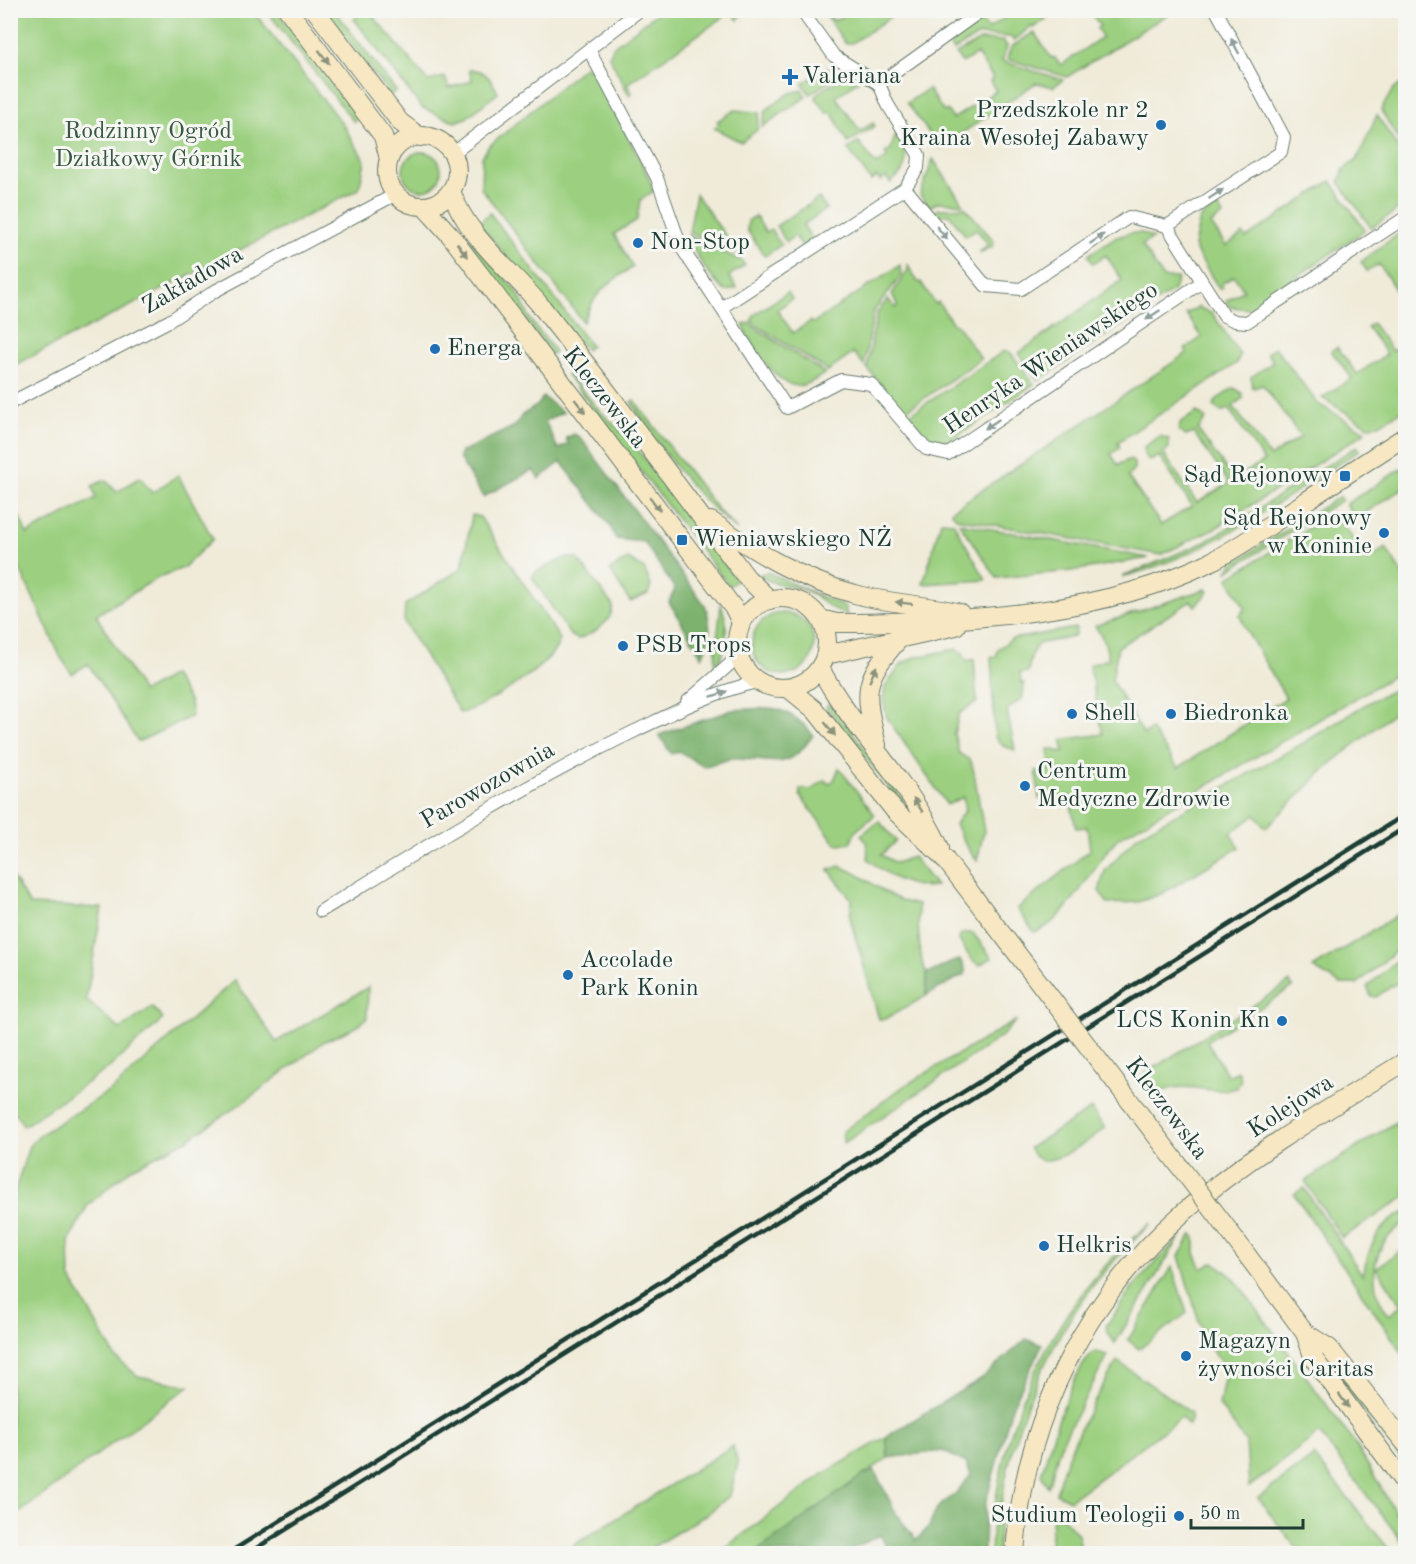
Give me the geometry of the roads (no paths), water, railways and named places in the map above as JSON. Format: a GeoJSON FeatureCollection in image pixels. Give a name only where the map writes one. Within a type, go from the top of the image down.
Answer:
{"type":"FeatureCollection","features":[{"type":"Feature","properties":{"kind":"main road"},"geometry":{"type":"LineString","coordinates":[[288,10],[383,136],[389,159],[388,176],[396,194],[408,203],[424,206],[439,202],[450,191],[457,172],[452,154],[440,141],[420,137],[400,122],[315,10]]}},
{"type":"Feature","properties":{"kind":"main road"},"geometry":{"type":"LineString","coordinates":[[389,159],[398,146],[420,137]]}},
{"type":"Feature","properties":{"kind":"main road","name":"Kleczewska"},"geometry":{"type":"LineString","coordinates":[[450,191],[467,222],[541,306],[747,578],[770,600]]}},
{"type":"Feature","properties":{"kind":"main road","name":"Kleczewska"},"geometry":{"type":"LineString","coordinates":[[424,206],[450,235],[620,457],[735,610],[741,623]]}},
{"type":"Feature","properties":{"kind":"main road"},"geometry":{"type":"LineString","coordinates":[[823,662],[827,639],[820,619],[813,610],[792,599],[770,600],[758,605],[741,623],[736,646],[743,667],[758,682],[778,689],[801,685],[823,662],[900,638],[982,619],[1082,603],[1173,578],[1210,562],[1254,537],[1406,436]]}},
{"type":"Feature","properties":{"kind":"main road"},"geometry":{"type":"LineString","coordinates":[[697,511],[778,565],[812,580],[853,594],[931,606],[982,619]]}},
{"type":"Feature","properties":{"kind":"main road"},"geometry":{"type":"LineString","coordinates":[[820,619],[837,623],[857,623],[982,619]]}},
{"type":"Feature","properties":{"kind":"main road"},"geometry":{"type":"LineString","coordinates":[[878,750],[868,708],[867,690],[877,665],[900,638]]}},
{"type":"Feature","properties":{"kind":"main road","name":"Kleczewska"},"geometry":{"type":"LineString","coordinates":[[823,662],[835,695],[925,816],[944,858]]}},
{"type":"Feature","properties":{"kind":"main road","name":"Kleczewska"},"geometry":{"type":"LineString","coordinates":[[788,688],[815,710],[894,810],[944,858],[1305,1333],[1314,1359],[1406,1485]]}},
{"type":"Feature","properties":{"kind":"main road","name":"Kolejowa"},"geometry":{"type":"LineString","coordinates":[[1015,1554],[1020,1502],[1031,1451],[1049,1399],[1073,1348],[1091,1318],[1124,1274],[1168,1227],[1205,1195],[1280,1142],[1406,1061]]}},
{"type":"Feature","properties":{"kind":"main road","name":"Kleczewska"},"geometry":{"type":"LineString","coordinates":[[1305,1333],[1329,1348],[1406,1444]]}},
{"type":"Feature","properties":{"kind":"street"},"geometry":{"type":"LineString","coordinates":[[452,154],[640,10]]}},
{"type":"Feature","properties":{"kind":"street"},"geometry":{"type":"LineString","coordinates":[[589,50],[657,178],[681,247],[721,308],[906,188],[918,168],[920,155],[888,105],[879,84],[834,56],[801,10]]}},
{"type":"Feature","properties":{"kind":"street"},"geometry":{"type":"LineString","coordinates":[[879,84],[982,10]]}},
{"type":"Feature","properties":{"kind":"street"},"geometry":{"type":"LineString","coordinates":[[1167,226],[1281,152],[1284,137],[1216,10]]}},
{"type":"Feature","properties":{"kind":"street"},"geometry":{"type":"LineString","coordinates":[[906,188],[986,286],[1021,289],[1129,217],[1167,226],[1224,316],[1235,321],[1247,322],[1406,217]]}},
{"type":"Feature","properties":{"kind":"street","name":"Zakładowa"},"geometry":{"type":"LineString","coordinates":[[10,404],[169,321],[221,287],[396,194]]}},
{"type":"Feature","properties":{"kind":"street","name":"Henryka Wieniawskiego"},"geometry":{"type":"LineString","coordinates":[[721,308],[787,408],[841,380],[871,384],[926,449],[948,454],[1202,282]]}},
{"type":"Feature","properties":{"kind":"street","name":"Parowozownia"},"geometry":{"type":"LineString","coordinates":[[682,707],[738,657]]}},
{"type":"Feature","properties":{"kind":"street","name":"Parowozownia"},"geometry":{"type":"LineString","coordinates":[[321,911],[557,770],[682,707],[758,682]]}},
{"type":"Feature","properties":{"kind":"railway"},"geometry":{"type":"LineString","coordinates":[[227,1554],[1406,814]]}},
{"type":"Feature","properties":{"kind":"railway"},"geometry":{"type":"LineString","coordinates":[[247,1554],[1406,827]]}},
{"type":"Feature","properties":{"kind":"place","name":"Valeriana"},"geometry":{"type":"Point","coordinates":[790,77]}},
{"type":"Feature","properties":{"kind":"place","name":"Przedszkole nr 2 Kraina Wesołej Zabawy"},"geometry":{"type":"Point","coordinates":[1161,125]}},
{"type":"Feature","properties":{"kind":"place","name":"Non-Stop"},"geometry":{"type":"Point","coordinates":[638,243]}},
{"type":"Feature","properties":{"kind":"place","name":"Energa"},"geometry":{"type":"Point","coordinates":[435,349]}},
{"type":"Feature","properties":{"kind":"place","name":"Sąd Rejonowy"},"geometry":{"type":"Point","coordinates":[1345,476]}},
{"type":"Feature","properties":{"kind":"place","name":"Sąd Rejonowy w Koninie"},"geometry":{"type":"Point","coordinates":[1384,533]}},
{"type":"Feature","properties":{"kind":"place","name":"Wieniawskiego NŻ"},"geometry":{"type":"Point","coordinates":[682,540]}},
{"type":"Feature","properties":{"kind":"place","name":"PSB Trops"},"geometry":{"type":"Point","coordinates":[623,646]}},
{"type":"Feature","properties":{"kind":"place","name":"Shell"},"geometry":{"type":"Point","coordinates":[1072,714]}},
{"type":"Feature","properties":{"kind":"place","name":"Biedronka"},"geometry":{"type":"Point","coordinates":[1171,714]}},
{"type":"Feature","properties":{"kind":"place","name":"Centrum Medyczne Zdrowie"},"geometry":{"type":"Point","coordinates":[1025,786]}},
{"type":"Feature","properties":{"kind":"place","name":"Accolade Park Konin"},"geometry":{"type":"Point","coordinates":[568,975]}},
{"type":"Feature","properties":{"kind":"place","name":"LCS Konin Kn"},"geometry":{"type":"Point","coordinates":[1282,1021]}},
{"type":"Feature","properties":{"kind":"place","name":"Helkris"},"geometry":{"type":"Point","coordinates":[1044,1246]}},
{"type":"Feature","properties":{"kind":"place","name":"Magazyn żywności Caritas"},"geometry":{"type":"Point","coordinates":[1186,1356]}},
{"type":"Feature","properties":{"kind":"place","name":"Studium Teologii"},"geometry":{"type":"Point","coordinates":[1179,1516]}},
{"type":"Feature","properties":{"kind":"park label","name":"Rodzinny Ogród Działkowy Górnik"},"geometry":{"type":"Point","coordinates":[148,146]}}]}
